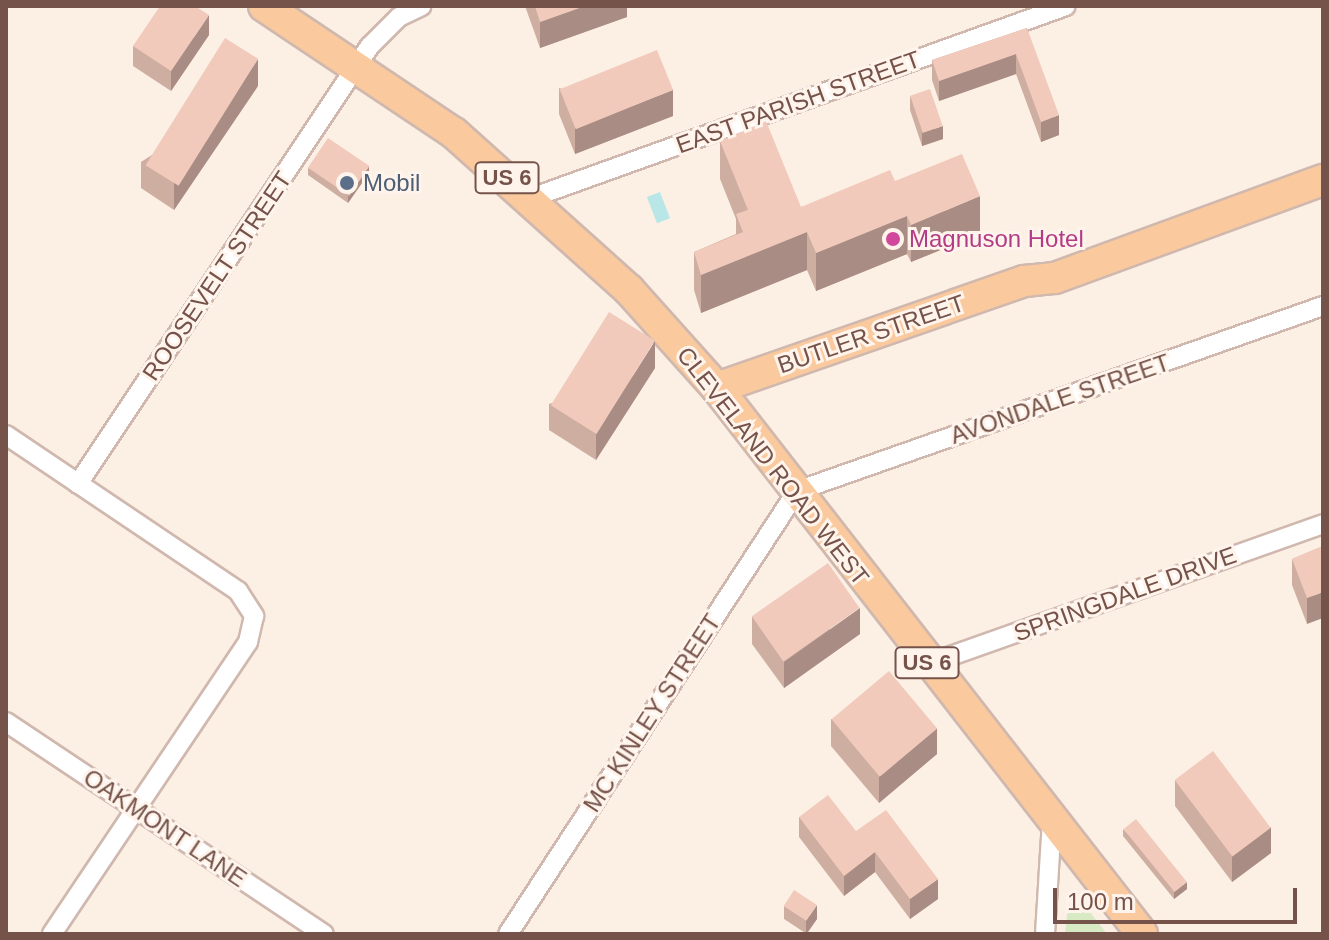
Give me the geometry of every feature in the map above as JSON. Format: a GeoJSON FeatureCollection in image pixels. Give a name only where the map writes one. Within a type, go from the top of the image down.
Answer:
{"type":"FeatureCollection","features":[{"type":"Feature","properties":{"kind":"main road","name":"CLEVELAND ROAD WEST"},"geometry":{"type":"LineString","coordinates":[[264,6],[454,133],[531,198],[629,290],[717,388],[928,664],[1142,934]]}},
{"type":"Feature","properties":{"kind":"main road","name":"BUTLER STREET"},"geometry":{"type":"LineString","coordinates":[[1025,281],[1049,262],[1323,161]]}},
{"type":"Feature","properties":{"kind":"main road","name":"BUTLER STREET"},"geometry":{"type":"LineString","coordinates":[[717,388],[1025,281],[1055,278],[1323,180]]}},
{"type":"Feature","properties":{"kind":"street","name":"ROOSEVELT STREET"},"geometry":{"type":"LineString","coordinates":[[78,484],[355,68],[390,24],[422,6]]}},
{"type":"Feature","properties":{"kind":"street","name":"EAST PARISH STREET"},"geometry":{"type":"LineString","coordinates":[[531,198],[1066,6]]}},
{"type":"Feature","properties":{"kind":"street","name":"AVONDALE STREET"},"geometry":{"type":"LineString","coordinates":[[797,491],[1323,306]]}},
{"type":"Feature","properties":{"kind":"street"},"geometry":{"type":"LineString","coordinates":[[6,435],[238,591],[254,616],[248,642],[52,934]]}},
{"type":"Feature","properties":{"kind":"street","name":"MC KINLEY STREET"},"geometry":{"type":"LineString","coordinates":[[508,934],[797,491]]}},
{"type":"Feature","properties":{"kind":"street","name":"SPRINGDALE DRIVE"},"geometry":{"type":"LineString","coordinates":[[928,664],[1323,524]]}},
{"type":"Feature","properties":{"kind":"street","name":"OAKMONT LANE"},"geometry":{"type":"LineString","coordinates":[[6,722],[324,934]]}},
{"type":"Feature","properties":{"kind":"street"},"geometry":{"type":"LineString","coordinates":[[1045,934],[1052,818]]}},
{"type":"Feature","properties":{"kind":"green space"},"geometry":{"type":"Polygon","coordinates":[[[1074,901],[1083,903],[1107,934],[1065,934],[1068,906],[1074,901]]]}},
{"type":"Feature","properties":{"kind":"water"},"geometry":{"type":"Polygon","coordinates":[[[660,192],[670,218],[657,223],[647,197],[660,192]]]}},
{"type":"Feature","properties":{"kind":"building"},"geometry":{"type":"Polygon","coordinates":[[[160,6],[195,6],[209,15],[171,71],[133,46],[160,6]]]}},
{"type":"Feature","properties":{"kind":"building"},"geometry":{"type":"Polygon","coordinates":[[[535,6],[585,6],[540,22],[535,6]]]}},
{"type":"Feature","properties":{"kind":"building"},"geometry":{"type":"Polygon","coordinates":[[[1027,28],[1059,115],[1041,122],[1016,54],[939,81],[932,60],[1027,28]]]}},
{"type":"Feature","properties":{"kind":"building"},"geometry":{"type":"Polygon","coordinates":[[[225,38],[258,59],[179,186],[146,165],[225,38]]]}},
{"type":"Feature","properties":{"kind":"building"},"geometry":{"type":"Polygon","coordinates":[[[657,50],[673,90],[576,129],[560,89],[657,50]]]}},
{"type":"Feature","properties":{"kind":"building"},"geometry":{"type":"Polygon","coordinates":[[[930,89],[943,126],[923,133],[910,96],[930,89]]]}},
{"type":"Feature","properties":{"kind":"building"},"geometry":{"type":"Polygon","coordinates":[[[766,121],[801,207],[890,170],[895,181],[962,154],[980,196],[911,225],[907,216],[816,253],[807,232],[701,275],[694,252],[743,232],[736,214],[748,210],[720,141],[766,121]]]}},
{"type":"Feature","properties":{"kind":"building"},"geometry":{"type":"Polygon","coordinates":[[[328,138],[369,166],[349,196],[308,168],[328,138]]]}},
{"type":"Feature","properties":{"kind":"building"},"geometry":{"type":"Polygon","coordinates":[[[609,312],[655,341],[597,434],[551,405],[609,312]]]}},
{"type":"Feature","properties":{"kind":"building"},"geometry":{"type":"Polygon","coordinates":[[[1323,546],[1323,592],[1307,598],[1292,559],[1323,546]]]}},
{"type":"Feature","properties":{"kind":"building"},"geometry":{"type":"Polygon","coordinates":[[[828,563],[860,608],[783,661],[752,616],[828,563]]]}},
{"type":"Feature","properties":{"kind":"building"},"geometry":{"type":"Polygon","coordinates":[[[889,671],[937,728],[880,777],[832,719],[889,671]]]}},
{"type":"Feature","properties":{"kind":"building"},"geometry":{"type":"Polygon","coordinates":[[[1213,751],[1271,828],[1232,857],[1175,780],[1213,751]]]}},
{"type":"Feature","properties":{"kind":"building"},"geometry":{"type":"Polygon","coordinates":[[[828,795],[856,831],[886,810],[938,879],[910,899],[875,852],[844,876],[799,817],[828,795]]]}},
{"type":"Feature","properties":{"kind":"building"},"geometry":{"type":"Polygon","coordinates":[[[1136,819],[1187,882],[1175,892],[1124,829],[1136,819]]]}},
{"type":"Feature","properties":{"kind":"building"},"geometry":{"type":"Polygon","coordinates":[[[794,890],[817,905],[806,921],[784,906],[794,890]]]}},
{"type":"Feature","properties":{"kind":"place","name":"Mobil"},"geometry":{"type":"Point","coordinates":[347,183]}},
{"type":"Feature","properties":{"kind":"place","name":"Magnuson Hotel"},"geometry":{"type":"Point","coordinates":[893,239]}}]}
